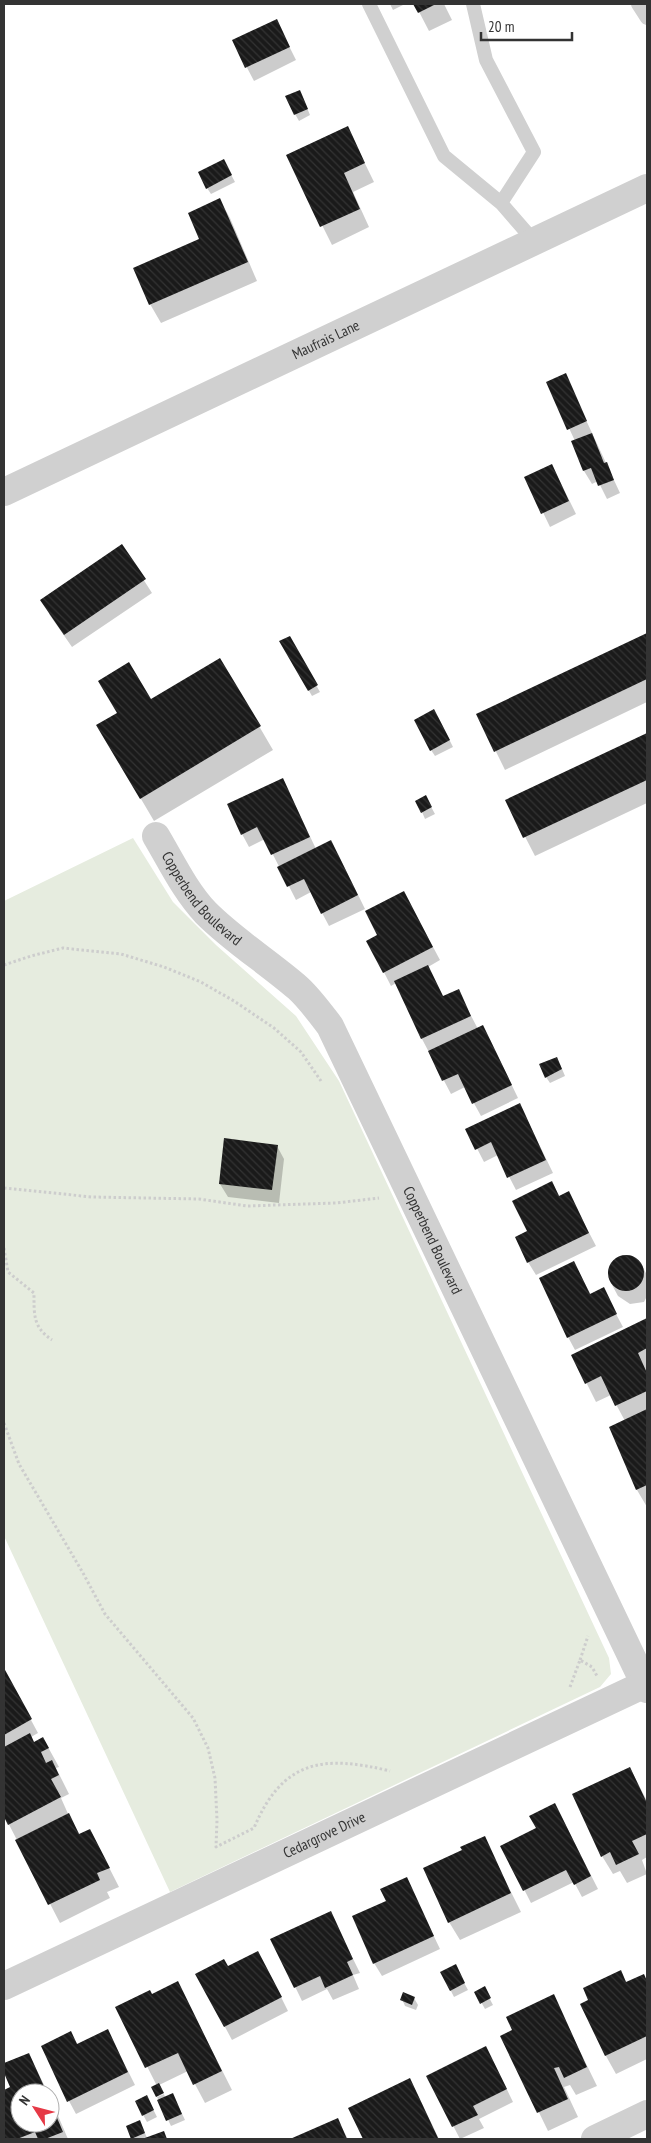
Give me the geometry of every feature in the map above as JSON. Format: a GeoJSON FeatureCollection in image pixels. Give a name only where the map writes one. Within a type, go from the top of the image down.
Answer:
{"type":"FeatureCollection","features":[{"type":"Feature","properties":{"kind":"street","name":"Maufrais Lane"},"geometry":{"type":"LineString","coordinates":[[4,492],[647,188]]}},
{"type":"Feature","properties":{"kind":"street","name":"Copperbend Boulevard"},"geometry":{"type":"LineString","coordinates":[[156,836],[204,911],[237,941],[298,988],[330,1026],[646,1686]]}},
{"type":"Feature","properties":{"kind":"street","name":"Cedargrove Drive"},"geometry":{"type":"LineString","coordinates":[[4,1986],[646,1686]]}},
{"type":"Feature","properties":{"kind":"street"},"geometry":{"type":"LineString","coordinates":[[595,2139],[647,2114]]}},
{"type":"Feature","properties":{"kind":"lane"},"geometry":{"type":"LineString","coordinates":[[369,4],[444,156],[501,203],[534,241]]}},
{"type":"Feature","properties":{"kind":"lane"},"geometry":{"type":"LineString","coordinates":[[473,4],[486,60],[534,152],[501,203]]}},
{"type":"Feature","properties":{"kind":"lane"},"geometry":{"type":"LineString","coordinates":[[638,4],[647,18]]}},
{"type":"Feature","properties":{"kind":"path"},"geometry":{"type":"LineString","coordinates":[[4,965],[63,948],[121,954],[164,968],[200,982],[234,1001],[274,1028],[301,1052],[325,1086]]}},
{"type":"Feature","properties":{"kind":"path"},"geometry":{"type":"LineString","coordinates":[[4,1188],[92,1196],[199,1198],[247,1206],[336,1203],[380,1198]]}},
{"type":"Feature","properties":{"kind":"path"},"geometry":{"type":"LineString","coordinates":[[376,1189],[384,1206]]}},
{"type":"Feature","properties":{"kind":"path"},"geometry":{"type":"LineString","coordinates":[[4,1248],[8,1272],[34,1293],[34,1317],[42,1333],[52,1340]]}},
{"type":"Feature","properties":{"kind":"path"},"geometry":{"type":"LineString","coordinates":[[4,1423],[19,1464],[83,1572],[104,1614],[193,1718],[208,1748],[215,1778],[216,1847],[254,1828],[263,1808],[275,1791],[290,1777],[305,1768],[342,1763],[360,1764],[399,1773]]}},
{"type":"Feature","properties":{"kind":"path"},"geometry":{"type":"LineString","coordinates":[[569,1691],[588,1636],[584,1627]]}},
{"type":"Feature","properties":{"kind":"path"},"geometry":{"type":"LineString","coordinates":[[580,1660],[592,1667],[599,1681]]}},
{"type":"Feature","properties":{"kind":"shaded area"},"geometry":{"type":"Polygon","coordinates":[[[133,838],[173,902],[216,945],[296,1016],[339,1081],[609,1658],[611,1674],[600,1687],[170,1892],[4,1536],[4,901],[133,838]]]}},
{"type":"Feature","properties":{"kind":"building"},"geometry":{"type":"Polygon","coordinates":[[[413,4],[436,4],[418,13],[413,4]]]}},
{"type":"Feature","properties":{"kind":"building"},"geometry":{"type":"Polygon","coordinates":[[[277,19],[290,47],[245,68],[232,40],[277,19]]]}},
{"type":"Feature","properties":{"kind":"building"},"geometry":{"type":"Polygon","coordinates":[[[300,90],[308,109],[294,115],[285,96],[300,90]]]}},
{"type":"Feature","properties":{"kind":"building"},"geometry":{"type":"Polygon","coordinates":[[[348,126],[365,163],[344,173],[360,209],[320,227],[286,155],[348,126]]]}},
{"type":"Feature","properties":{"kind":"building"},"geometry":{"type":"Polygon","coordinates":[[[224,159],[232,175],[206,189],[198,172],[224,159]]]}},
{"type":"Feature","properties":{"kind":"building"},"geometry":{"type":"Polygon","coordinates":[[[220,198],[248,262],[149,305],[133,268],[199,239],[188,213],[220,198]]]}},
{"type":"Feature","properties":{"kind":"building"},"geometry":{"type":"Polygon","coordinates":[[[566,373],[587,421],[567,430],[546,382],[566,373]]]}},
{"type":"Feature","properties":{"kind":"building"},"geometry":{"type":"Polygon","coordinates":[[[592,433],[604,463],[607,462],[614,480],[598,486],[591,468],[583,471],[571,441],[592,433]]]}},
{"type":"Feature","properties":{"kind":"building"},"geometry":{"type":"Polygon","coordinates":[[[552,464],[569,501],[541,514],[524,477],[552,464]]]}},
{"type":"Feature","properties":{"kind":"building"},"geometry":{"type":"Polygon","coordinates":[[[122,544],[146,579],[64,635],[40,600],[122,544]]]}},
{"type":"Feature","properties":{"kind":"building"},"geometry":{"type":"Polygon","coordinates":[[[647,633],[647,679],[494,752],[476,714],[647,633]]]}},
{"type":"Feature","properties":{"kind":"building"},"geometry":{"type":"Polygon","coordinates":[[[290,636],[318,685],[308,691],[279,641],[290,636]]]}},
{"type":"Feature","properties":{"kind":"building"},"geometry":{"type":"Polygon","coordinates":[[[220,658],[261,726],[140,799],[96,725],[117,713],[98,681],[129,662],[151,699],[220,658]]]}},
{"type":"Feature","properties":{"kind":"building"},"geometry":{"type":"Polygon","coordinates":[[[434,709],[450,740],[430,751],[414,720],[434,709]]]}},
{"type":"Feature","properties":{"kind":"building"},"geometry":{"type":"Polygon","coordinates":[[[647,733],[647,780],[523,838],[505,800],[647,733]]]}},
{"type":"Feature","properties":{"kind":"building"},"geometry":{"type":"Polygon","coordinates":[[[283,778],[310,837],[271,855],[257,827],[241,835],[227,804],[283,778]]]}},
{"type":"Feature","properties":{"kind":"building"},"geometry":{"type":"Polygon","coordinates":[[[426,795],[432,807],[421,813],[415,801],[426,795]]]}},
{"type":"Feature","properties":{"kind":"building"},"geometry":{"type":"Polygon","coordinates":[[[331,840],[358,895],[321,914],[304,879],[287,887],[277,867],[331,840]]]}},
{"type":"Feature","properties":{"kind":"building"},"geometry":{"type":"Polygon","coordinates":[[[404,891],[433,947],[383,973],[366,941],[377,935],[365,911],[404,891]]]}},
{"type":"Feature","properties":{"kind":"building"},"geometry":{"type":"Polygon","coordinates":[[[428,965],[443,996],[459,989],[471,1016],[421,1039],[394,981],[428,965]]]}},
{"type":"Feature","properties":{"kind":"building"},"geometry":{"type":"Polygon","coordinates":[[[483,1025],[512,1085],[472,1104],[458,1074],[442,1081],[428,1051],[483,1025]]]}},
{"type":"Feature","properties":{"kind":"building"},"geometry":{"type":"Polygon","coordinates":[[[557,1057],[562,1069],[545,1078],[539,1064],[557,1057]]]}},
{"type":"Feature","properties":{"kind":"building"},"geometry":{"type":"Polygon","coordinates":[[[520,1103],[546,1160],[507,1178],[491,1142],[475,1150],[465,1129],[520,1103]]]}},
{"type":"Feature","properties":{"kind":"building"},"geometry":{"type":"Polygon","coordinates":[[[224,1138],[278,1145],[272,1190],[219,1184],[224,1138]]]}},
{"type":"Feature","properties":{"kind":"building"},"geometry":{"type":"Polygon","coordinates":[[[552,1181],[559,1196],[569,1191],[589,1233],[527,1263],[515,1237],[527,1231],[512,1201],[552,1181]]]}},
{"type":"Feature","properties":{"kind":"building"},"geometry":{"type":"Polygon","coordinates":[[[626,1255],[633,1256],[639,1260],[643,1266],[643,1280],[639,1286],[633,1290],[626,1291],[619,1290],[613,1286],[609,1280],[608,1273],[609,1266],[613,1260],[619,1256],[626,1255]]]}},
{"type":"Feature","properties":{"kind":"building"},"geometry":{"type":"Polygon","coordinates":[[[574,1261],[590,1294],[604,1287],[617,1314],[567,1338],[539,1278],[574,1261]]]}},
{"type":"Feature","properties":{"kind":"building"},"geometry":{"type":"Polygon","coordinates":[[[647,1318],[647,1348],[638,1353],[647,1373],[647,1391],[615,1406],[601,1376],[585,1384],[571,1355],[647,1318]]]}},
{"type":"Feature","properties":{"kind":"building"},"geometry":{"type":"Polygon","coordinates":[[[647,1409],[647,1485],[636,1490],[609,1427],[647,1409]]]}},
{"type":"Feature","properties":{"kind":"building"},"geometry":{"type":"Polygon","coordinates":[[[4,1668],[32,1719],[4,1735],[4,1668]]]}},
{"type":"Feature","properties":{"kind":"building"},"geometry":{"type":"Polygon","coordinates":[[[30,1733],[34,1742],[43,1737],[49,1748],[41,1752],[46,1763],[52,1760],[59,1775],[51,1779],[61,1797],[8,1825],[4,1817],[4,1747],[30,1733]]]}},
{"type":"Feature","properties":{"kind":"building"},"geometry":{"type":"Polygon","coordinates":[[[630,1767],[647,1803],[647,1834],[632,1841],[639,1854],[616,1865],[610,1852],[601,1857],[572,1794],[630,1767]]]}},
{"type":"Feature","properties":{"kind":"building"},"geometry":{"type":"Polygon","coordinates":[[[555,1803],[591,1876],[574,1885],[566,1870],[523,1891],[500,1846],[536,1828],[529,1816],[555,1803]]]}},
{"type":"Feature","properties":{"kind":"building"},"geometry":{"type":"Polygon","coordinates":[[[69,1813],[79,1834],[90,1829],[110,1868],[97,1873],[100,1880],[48,1905],[15,1840],[69,1813]]]}},
{"type":"Feature","properties":{"kind":"building"},"geometry":{"type":"Polygon","coordinates":[[[485,1836],[511,1893],[448,1923],[423,1868],[462,1850],[460,1847],[485,1836]]]}},
{"type":"Feature","properties":{"kind":"building"},"geometry":{"type":"Polygon","coordinates":[[[407,1877],[434,1936],[373,1964],[352,1916],[386,1901],[380,1889],[407,1877]]]}},
{"type":"Feature","properties":{"kind":"building"},"geometry":{"type":"Polygon","coordinates":[[[331,1911],[353,1959],[347,1962],[353,1975],[325,1988],[320,1976],[294,1988],[270,1939],[331,1911]]]}},
{"type":"Feature","properties":{"kind":"building"},"geometry":{"type":"Polygon","coordinates":[[[258,1951],[282,1997],[224,2027],[195,1974],[224,1959],[228,1966],[258,1951]]]}},
{"type":"Feature","properties":{"kind":"building"},"geometry":{"type":"Polygon","coordinates":[[[456,1964],[465,1983],[450,1991],[440,1972],[456,1964]]]}},
{"type":"Feature","properties":{"kind":"building"},"geometry":{"type":"Polygon","coordinates":[[[621,1970],[626,1982],[644,1974],[647,1981],[647,2036],[605,2056],[580,2004],[588,2000],[583,1988],[621,1970]]]}},
{"type":"Feature","properties":{"kind":"building"},"geometry":{"type":"Polygon","coordinates":[[[178,1981],[222,2071],[193,2085],[178,2053],[145,2068],[115,2007],[150,1990],[152,1994],[178,1981]]]}},
{"type":"Feature","properties":{"kind":"building"},"geometry":{"type":"Polygon","coordinates":[[[485,1986],[491,1998],[480,2004],[474,1992],[485,1986]]]}},
{"type":"Feature","properties":{"kind":"building"},"geometry":{"type":"Polygon","coordinates":[[[403,1992],[415,1997],[412,2005],[400,2000],[403,1992]]]}},
{"type":"Feature","properties":{"kind":"building"},"geometry":{"type":"Polygon","coordinates":[[[554,1994],[587,2067],[564,2078],[559,2067],[554,2068],[568,2099],[537,2113],[500,2036],[512,2030],[506,2017],[554,1994]]]}},
{"type":"Feature","properties":{"kind":"building"},"geometry":{"type":"Polygon","coordinates":[[[108,2029],[128,2072],[67,2102],[60,2083],[58,2083],[41,2046],[71,2031],[77,2044],[108,2029]]]}},
{"type":"Feature","properties":{"kind":"building"},"geometry":{"type":"Polygon","coordinates":[[[486,2046],[507,2089],[473,2106],[478,2115],[452,2127],[426,2076],[486,2046]]]}},
{"type":"Feature","properties":{"kind":"building"},"geometry":{"type":"Polygon","coordinates":[[[29,2053],[42,2083],[10,2083],[10,2087],[4,2073],[4,2063],[29,2053]]]}},
{"type":"Feature","properties":{"kind":"building"},"geometry":{"type":"Polygon","coordinates":[[[410,2078],[438,2138],[363,2139],[348,2108],[410,2078]]]}},
{"type":"Feature","properties":{"kind":"building"},"geometry":{"type":"Polygon","coordinates":[[[159,2083],[164,2093],[156,2097],[151,2087],[159,2083]]]}},
{"type":"Feature","properties":{"kind":"building"},"geometry":{"type":"Polygon","coordinates":[[[10,2087],[10,2133],[32,2133],[17,2139],[4,2139],[4,2090],[10,2087]]]}},
{"type":"Feature","properties":{"kind":"building"},"geometry":{"type":"Polygon","coordinates":[[[173,2093],[182,2114],[166,2121],[157,2100],[173,2093]]]}},
{"type":"Feature","properties":{"kind":"building"},"geometry":{"type":"Polygon","coordinates":[[[147,2095],[154,2110],[142,2116],[135,2101],[147,2095]]]}},
{"type":"Feature","properties":{"kind":"building"},"geometry":{"type":"Polygon","coordinates":[[[338,2118],[347,2139],[290,2139],[338,2118]]]}},
{"type":"Feature","properties":{"kind":"building"},"geometry":{"type":"Polygon","coordinates":[[[140,2120],[145,2133],[131,2139],[126,2126],[140,2120]]]}},
{"type":"Feature","properties":{"kind":"building"},"geometry":{"type":"Polygon","coordinates":[[[60,2125],[63,2132],[45,2139],[38,2139],[35,2133],[60,2133],[60,2125]]]}},
{"type":"Feature","properties":{"kind":"building"},"geometry":{"type":"Polygon","coordinates":[[[164,2131],[167,2139],[142,2139],[164,2131]]]}}]}
